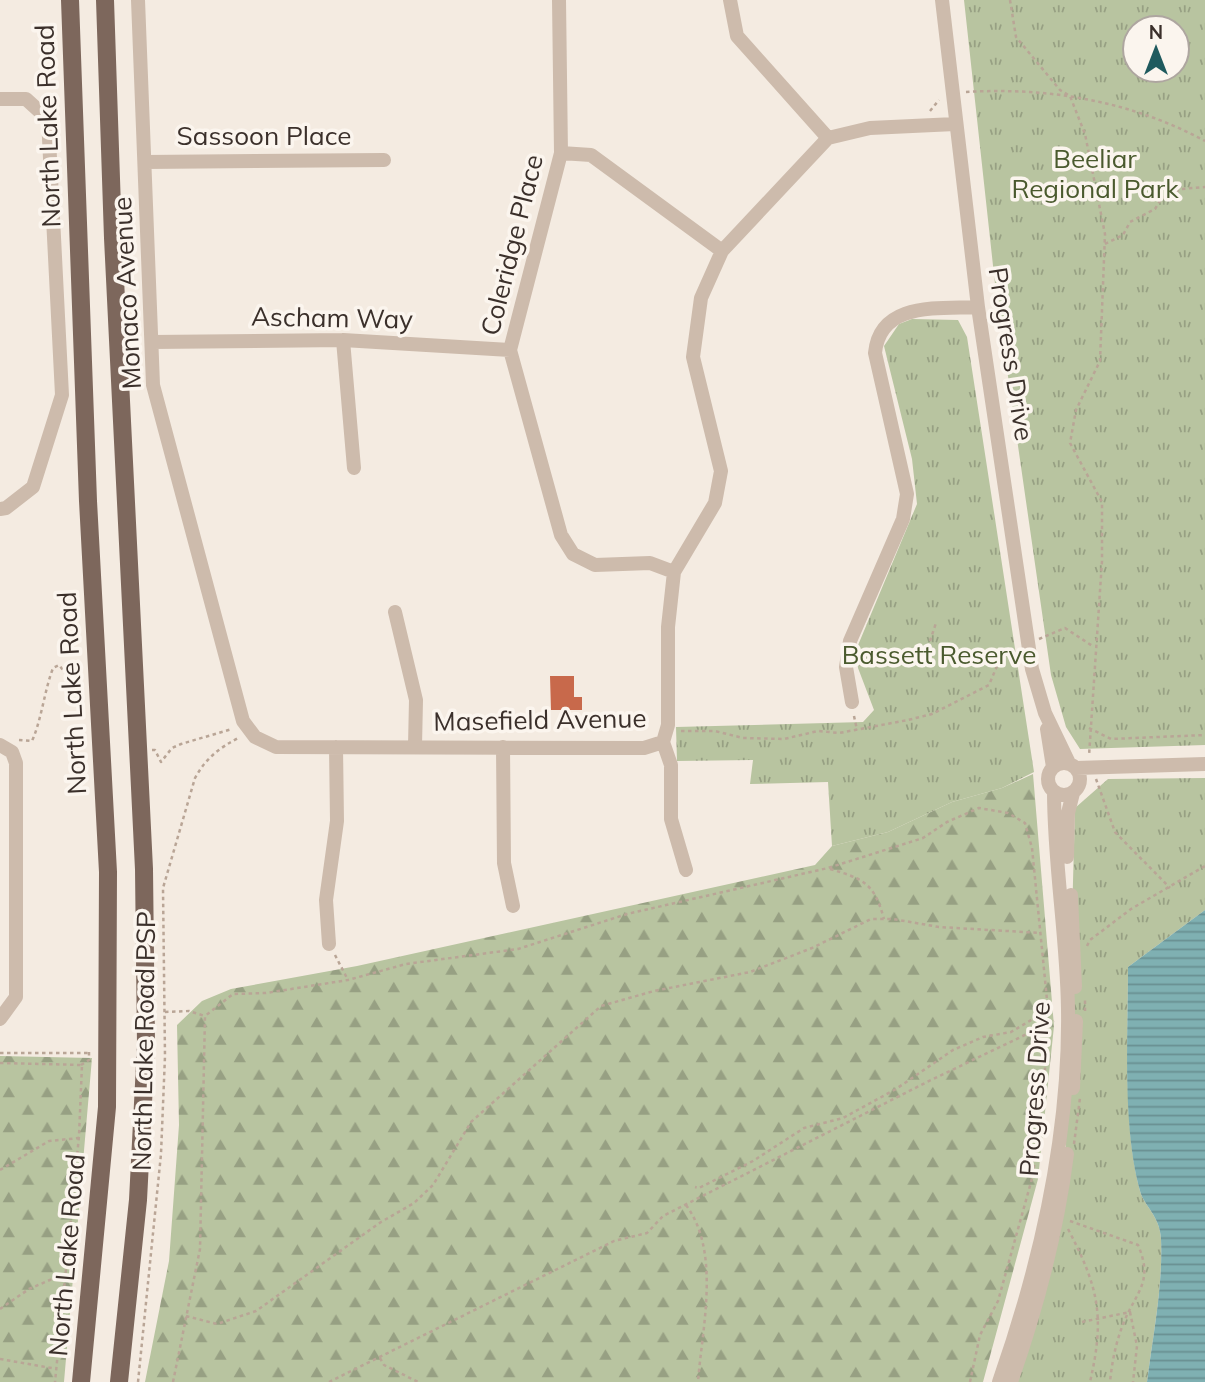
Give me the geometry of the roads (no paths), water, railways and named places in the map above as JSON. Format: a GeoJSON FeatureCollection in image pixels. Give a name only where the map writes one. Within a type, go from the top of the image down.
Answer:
{"type":"FeatureCollection","features":[{"type":"Feature","properties":{"kind":"main road","name":"North Lake Road"},"geometry":{"type":"LineString","coordinates":[[70,0],[88,501],[108,872],[107,1107],[81,1382]]}},
{"type":"Feature","properties":{"kind":"main road"},"geometry":{"type":"LineString","coordinates":[[105,0],[113,238],[139,750],[146,1045],[138,1200],[119,1382]]}},
{"type":"Feature","properties":{"kind":"street","name":"Monaco Avenue"},"geometry":{"type":"LineString","coordinates":[[138,0],[153,385],[250,731]]}},
{"type":"Feature","properties":{"kind":"street","name":"Coleridge Place"},"geometry":{"type":"LineString","coordinates":[[559,0],[561,153],[510,350],[561,535],[573,554],[595,565],[650,563],[674,572]]}},
{"type":"Feature","properties":{"kind":"street"},"geometry":{"type":"LineString","coordinates":[[730,0],[737,36],[828,138],[870,128],[955,124]]}},
{"type":"Feature","properties":{"kind":"street","name":"Progress Drive"},"geometry":{"type":"LineString","coordinates":[[942,0],[978,307],[1028,645],[1045,713],[1053,767]]}},
{"type":"Feature","properties":{"kind":"street"},"geometry":{"type":"LineString","coordinates":[[0,99],[26,99],[48,119],[62,395],[33,487],[6,508],[0,509]]}},
{"type":"Feature","properties":{"kind":"street","name":"Masefield Avenue"},"geometry":{"type":"LineString","coordinates":[[250,731],[276,747],[644,748],[664,736],[668,627],[674,572],[715,503],[721,471],[693,357],[701,298],[722,251],[828,138]]}},
{"type":"Feature","properties":{"kind":"street"},"geometry":{"type":"LineString","coordinates":[[561,153],[591,155],[722,251]]}},
{"type":"Feature","properties":{"kind":"street","name":"Sassoon Place"},"geometry":{"type":"LineString","coordinates":[[145,162],[384,160]]}},
{"type":"Feature","properties":{"kind":"street"},"geometry":{"type":"LineString","coordinates":[[852,702],[846,669],[850,641],[906,506],[906,482],[876,353],[881,330],[895,317],[909,311],[978,307]]}},
{"type":"Feature","properties":{"kind":"street"},"geometry":{"type":"LineString","coordinates":[[343,340],[354,468]]}},
{"type":"Feature","properties":{"kind":"street","name":"Ascham Way"},"geometry":{"type":"LineString","coordinates":[[152,342],[343,340],[510,350]]}},
{"type":"Feature","properties":{"kind":"street"},"geometry":{"type":"LineString","coordinates":[[395,612],[416,700],[415,746]]}},
{"type":"Feature","properties":{"kind":"street","name":"Progress Drive"},"geometry":{"type":"LineString","coordinates":[[1045,713],[1072,765]]}},
{"type":"Feature","properties":{"kind":"street"},"geometry":{"type":"LineString","coordinates":[[664,736],[671,765],[671,819],[686,870]]}},
{"type":"Feature","properties":{"kind":"street"},"geometry":{"type":"LineString","coordinates":[[0,1019],[16,997],[16,763],[9,745]]}},
{"type":"Feature","properties":{"kind":"street"},"geometry":{"type":"LineString","coordinates":[[329,944],[326,900],[337,821],[336,747]]}},
{"type":"Feature","properties":{"kind":"street"},"geometry":{"type":"LineString","coordinates":[[503,747],[504,863],[513,906]]}},
{"type":"Feature","properties":{"kind":"street"},"geometry":{"type":"LineString","coordinates":[[1108,766],[1076,789],[1062,795],[1054,792],[1048,775],[1053,767],[1072,765],[1205,764]]}},
{"type":"Feature","properties":{"kind":"street"},"geometry":{"type":"LineString","coordinates":[[1072,765],[1080,775],[1076,789]]}},
{"type":"Feature","properties":{"kind":"street","name":"Progress Drive"},"geometry":{"type":"LineString","coordinates":[[1011,1382],[1037,1301],[1054,1233],[1071,1128],[1076,1048],[1075,946],[1066,845],[1068,813],[1076,789]]}},
{"type":"Feature","properties":{"kind":"street","name":"Progress Drive"},"geometry":{"type":"LineString","coordinates":[[999,1382],[1026,1297],[1052,1186],[1062,1127],[1068,1015],[1054,792]]}},
{"type":"Feature","properties":{"kind":"water"},"geometry":{"type":"Polygon","coordinates":[[[1205,910],[1205,1382],[1147,1382],[1159,1293],[1161,1239],[1158,1224],[1140,1191],[1134,1166],[1127,1080],[1128,967],[1205,910]]]}},
{"type":"Feature","properties":{"kind":"park label","name":"Beeliar Regional Park"},"geometry":{"type":"Point","coordinates":[1095,174]}},
{"type":"Feature","properties":{"kind":"park label","name":"Bassett Reserve"},"geometry":{"type":"Point","coordinates":[939,655]}}]}
